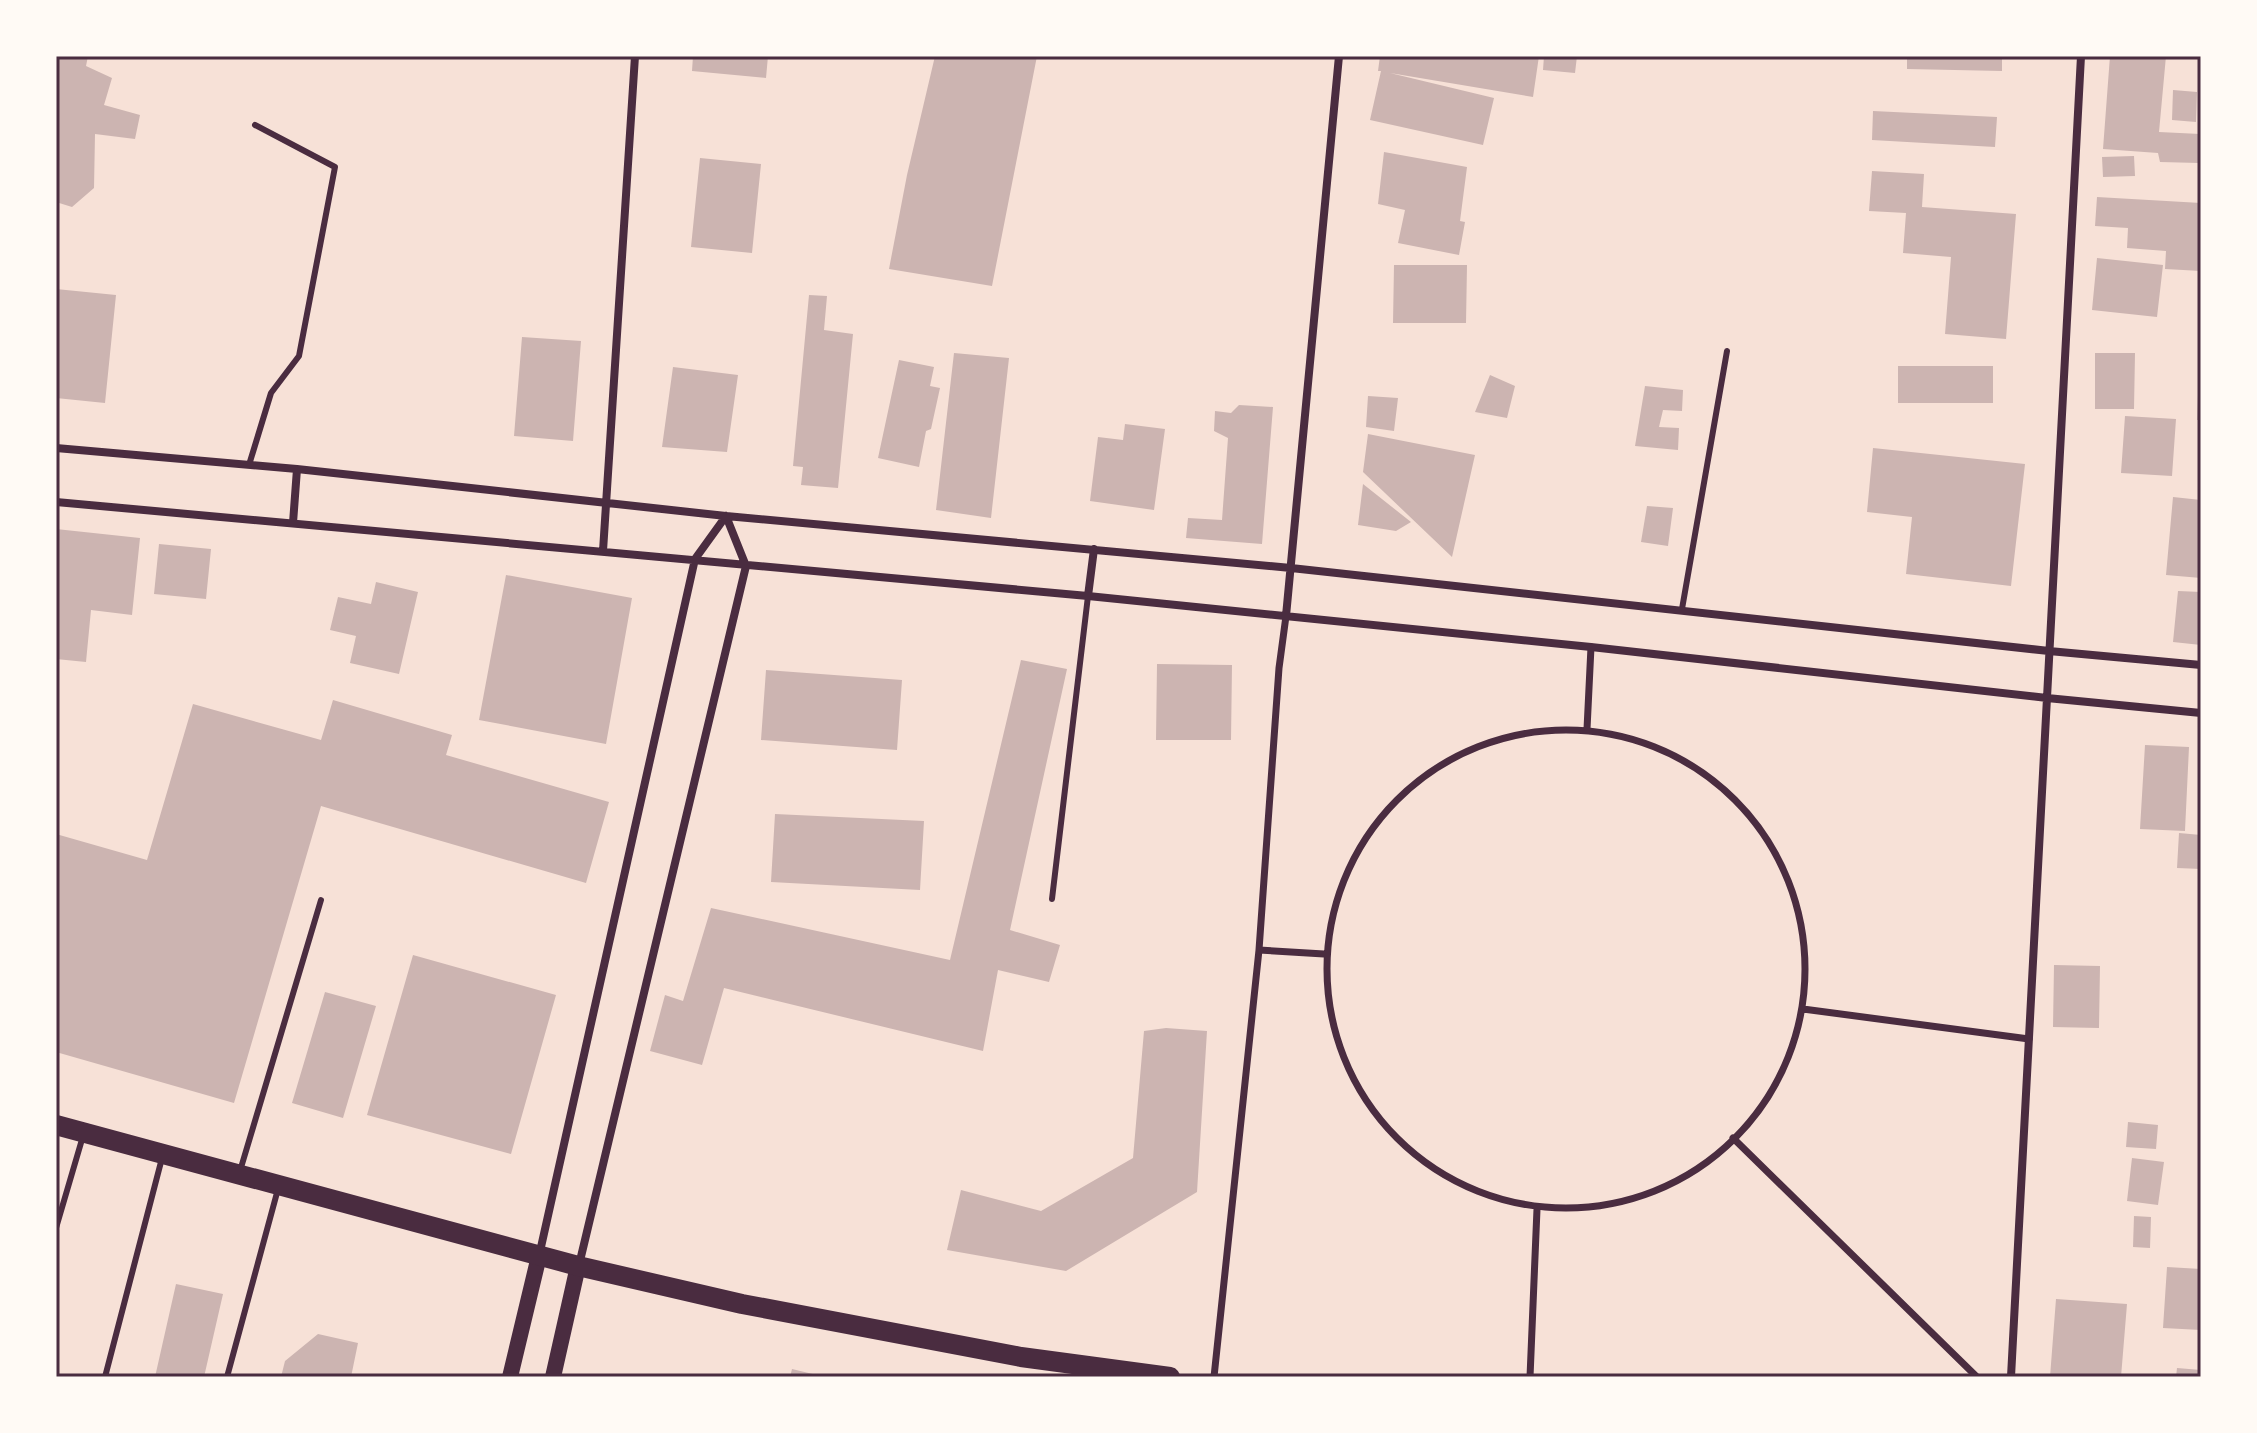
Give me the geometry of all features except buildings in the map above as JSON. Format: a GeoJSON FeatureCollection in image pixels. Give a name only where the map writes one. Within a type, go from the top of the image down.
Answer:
{"type":"FeatureCollection","features":[{"type":"Feature","properties":{"kind":"main road"},"geometry":{"type":"LineString","coordinates":[[56,1125],[539,1256],[742,1304],[1006,1354],[1170,1377]]}},
{"type":"Feature","properties":{"kind":"main road"},"geometry":{"type":"LineString","coordinates":[[510,1377],[539,1256]]}},
{"type":"Feature","properties":{"kind":"main road"},"geometry":{"type":"LineString","coordinates":[[553,1377],[578,1266]]}},
{"type":"Feature","properties":{"kind":"street"},"geometry":{"type":"LineString","coordinates":[[603,551],[635,56]]}},
{"type":"Feature","properties":{"kind":"street"},"geometry":{"type":"LineString","coordinates":[[1214,1377],[1259,950],[1279,668],[1339,56]]}},
{"type":"Feature","properties":{"kind":"street"},"geometry":{"type":"LineString","coordinates":[[2011,1377],[2081,56]]}},
{"type":"Feature","properties":{"kind":"street"},"geometry":{"type":"LineString","coordinates":[[56,448],[297,469],[726,516],[1291,568],[2201,665]]}},
{"type":"Feature","properties":{"kind":"street"},"geometry":{"type":"LineString","coordinates":[[293,523],[297,469]]}},
{"type":"Feature","properties":{"kind":"street"},"geometry":{"type":"LineString","coordinates":[[56,502],[1088,596],[2201,713]]}},
{"type":"Feature","properties":{"kind":"street"},"geometry":{"type":"LineString","coordinates":[[539,1256],[695,559],[726,516]]}},
{"type":"Feature","properties":{"kind":"street"},"geometry":{"type":"LineString","coordinates":[[578,1266],[746,566],[726,516]]}},
{"type":"Feature","properties":{"kind":"street"},"geometry":{"type":"LineString","coordinates":[[1088,596],[1094,549]]}},
{"type":"Feature","properties":{"kind":"street"},"geometry":{"type":"LineString","coordinates":[[1587,729],[1591,647]]}},
{"type":"Feature","properties":{"kind":"street"},"geometry":{"type":"LineString","coordinates":[[1587,729],[1679,756],[1753,817],[1798,902],[1806,997],[1778,1086],[1716,1158],[1631,1201],[1537,1209],[1450,1181],[1380,1123],[1335,1044],[1324,954],[1348,862],[1408,787],[1491,740],[1587,729]]}},
{"type":"Feature","properties":{"kind":"street"},"geometry":{"type":"LineString","coordinates":[[1259,950],[1324,954]]}},
{"type":"Feature","properties":{"kind":"street"},"geometry":{"type":"LineString","coordinates":[[1803,1009],[2029,1039]]}},
{"type":"Feature","properties":{"kind":"street"},"geometry":{"type":"LineString","coordinates":[[1733,1138],[1977,1377]]}},
{"type":"Feature","properties":{"kind":"street"},"geometry":{"type":"LineString","coordinates":[[1530,1377],[1537,1209]]}},
{"type":"Feature","properties":{"kind":"lane"},"geometry":{"type":"LineString","coordinates":[[249,465],[271,393],[299,356],[335,167],[255,125]]}},
{"type":"Feature","properties":{"kind":"lane"},"geometry":{"type":"LineString","coordinates":[[1682,609],[1727,351]]}},
{"type":"Feature","properties":{"kind":"lane"},"geometry":{"type":"LineString","coordinates":[[1052,899],[1088,596]]}},
{"type":"Feature","properties":{"kind":"lane"},"geometry":{"type":"LineString","coordinates":[[239,1175],[321,900]]}},
{"type":"Feature","properties":{"kind":"lane"},"geometry":{"type":"LineString","coordinates":[[56,1228],[84,1133]]}},
{"type":"Feature","properties":{"kind":"lane"},"geometry":{"type":"LineString","coordinates":[[105,1377],[163,1154]]}},
{"type":"Feature","properties":{"kind":"lane"},"geometry":{"type":"LineString","coordinates":[[227,1377],[279,1185]]}}]}
